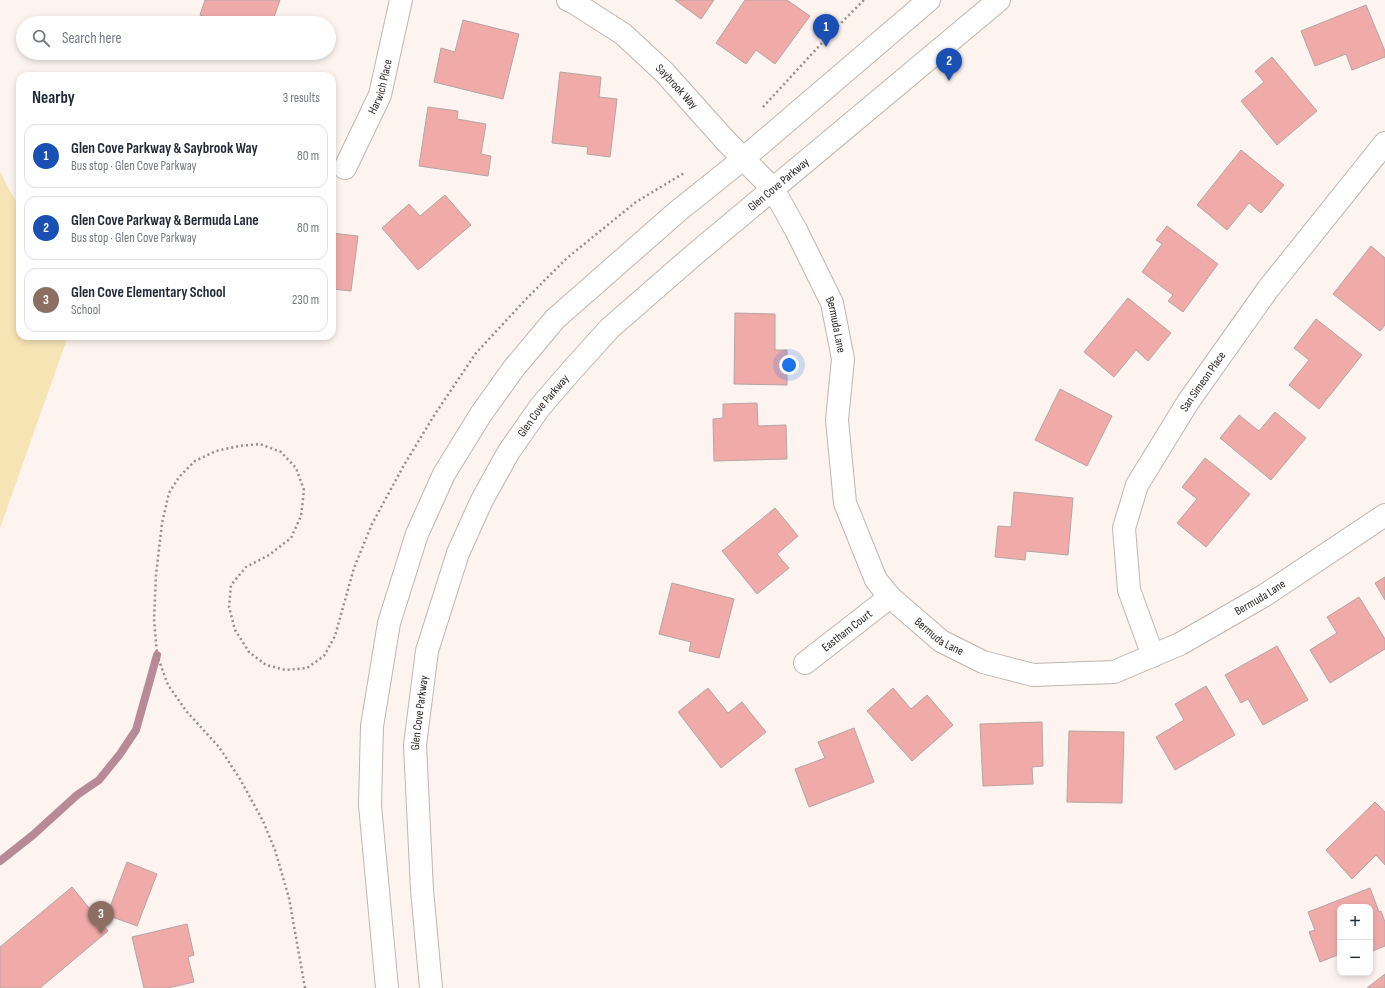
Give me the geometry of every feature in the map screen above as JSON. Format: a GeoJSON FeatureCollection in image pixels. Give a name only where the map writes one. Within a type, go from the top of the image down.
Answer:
{"type":"FeatureCollection","features":[{"type":"Feature","properties":{"kind":"main road","name":"Harwich Place"},"geometry":{"type":"LineString","coordinates":[[345,168],[380,95],[401,0]]}},
{"type":"Feature","properties":{"kind":"main road","name":"Saybrook Way"},"geometry":{"type":"LineString","coordinates":[[568,0],[574,2],[623,34],[664,72],[743,159],[773,189]]}},
{"type":"Feature","properties":{"kind":"main road"},"geometry":{"type":"LineString","coordinates":[[387,988],[370,805],[372,726],[388,623],[417,534],[444,474],[481,414],[514,368],[555,320],[672,216],[743,159],[929,0]]}},
{"type":"Feature","properties":{"kind":"main road","name":"Glen Cove Parkway"},"geometry":{"type":"LineString","coordinates":[[431,988],[422,890],[416,745],[427,651],[458,553],[482,500],[508,453],[540,407],[610,328],[695,254],[999,0]]}},
{"type":"Feature","properties":{"kind":"main road","name":"San Simeon Place"},"geometry":{"type":"LineString","coordinates":[[1152,656],[1129,590],[1124,528],[1137,485],[1188,402],[1268,289],[1385,143]]}},
{"type":"Feature","properties":{"kind":"main road","name":"Bermuda Lane"},"geometry":{"type":"LineString","coordinates":[[773,189],[796,230],[832,303],[843,359],[837,420],[845,503],[876,580],[890,597],[940,641],[983,662],[1033,675],[1114,672],[1180,644],[1265,595],[1385,515]]}},
{"type":"Feature","properties":{"kind":"main road","name":"Eastham Court"},"geometry":{"type":"LineString","coordinates":[[805,663],[890,597]]}},
{"type":"Feature","properties":{"kind":"path"},"geometry":{"type":"LineString","coordinates":[[305,988],[289,898],[275,850],[263,821],[240,779],[219,747],[187,712],[168,685],[158,655],[154,619],[156,575],[162,523],[169,493],[179,477],[195,462],[216,451],[239,446],[260,444],[281,452],[296,468],[304,490],[301,516],[290,538],[269,555],[246,567],[230,585],[229,607],[235,630],[249,652],[266,665],[286,670],[307,668],[324,656],[335,636],[354,568],[372,524],[404,465]]}},
{"type":"Feature","properties":{"kind":"shaded area"},"geometry":{"type":"Polygon","coordinates":[[[0,172],[16,202],[16,340],[67,340],[0,528],[0,172]]]}},
{"type":"Feature","properties":{"kind":"building"},"geometry":{"type":"Polygon","coordinates":[[[205,0],[280,0],[274,16],[200,15],[205,0]]]}},
{"type":"Feature","properties":{"kind":"building"},"geometry":{"type":"Polygon","coordinates":[[[675,0],[714,0],[701,19],[675,0]]]}},
{"type":"Feature","properties":{"kind":"building"},"geometry":{"type":"Polygon","coordinates":[[[745,0],[787,0],[810,16],[775,64],[756,50],[746,64],[716,43],[745,0]]]}},
{"type":"Feature","properties":{"kind":"building"},"geometry":{"type":"Polygon","coordinates":[[[1366,5],[1385,51],[1385,57],[1352,70],[1346,54],[1315,66],[1301,31],[1366,5]]]}},
{"type":"Feature","properties":{"kind":"building"},"geometry":{"type":"Polygon","coordinates":[[[463,20],[519,34],[503,99],[434,82],[441,48],[455,52],[463,20]]]}},
{"type":"Feature","properties":{"kind":"building"},"geometry":{"type":"Polygon","coordinates":[[[1272,57],[1317,111],[1277,145],[1241,101],[1264,82],[1255,71],[1272,57]]]}},
{"type":"Feature","properties":{"kind":"building"},"geometry":{"type":"Polygon","coordinates":[[[560,72],[601,77],[599,97],[617,99],[610,157],[587,154],[588,147],[552,143],[560,72]]]}},
{"type":"Feature","properties":{"kind":"building"},"geometry":{"type":"Polygon","coordinates":[[[428,107],[458,111],[457,119],[486,124],[481,154],[491,156],[488,176],[419,166],[428,107]]]}},
{"type":"Feature","properties":{"kind":"building"},"geometry":{"type":"Polygon","coordinates":[[[1241,150],[1284,185],[1261,213],[1249,203],[1227,230],[1197,205],[1241,150]]]}},
{"type":"Feature","properties":{"kind":"building"},"geometry":{"type":"Polygon","coordinates":[[[445,195],[471,225],[418,270],[382,228],[409,204],[420,216],[445,195]]]}},
{"type":"Feature","properties":{"kind":"building"},"geometry":{"type":"Polygon","coordinates":[[[1167,226],[1218,264],[1183,312],[1168,301],[1173,295],[1142,272],[1162,244],[1156,240],[1167,226]]]}},
{"type":"Feature","properties":{"kind":"building"},"geometry":{"type":"Polygon","coordinates":[[[336,233],[358,236],[351,291],[336,289],[336,233]]]}},
{"type":"Feature","properties":{"kind":"building"},"geometry":{"type":"Polygon","coordinates":[[[1371,246],[1385,258],[1385,325],[1380,331],[1333,294],[1371,246]]]}},
{"type":"Feature","properties":{"kind":"building"},"geometry":{"type":"Polygon","coordinates":[[[1128,298],[1171,333],[1148,361],[1136,350],[1114,377],[1084,352],[1128,298]]]}},
{"type":"Feature","properties":{"kind":"building"},"geometry":{"type":"Polygon","coordinates":[[[735,313],[775,314],[775,350],[787,350],[787,385],[734,384],[735,313]]]}},
{"type":"Feature","properties":{"kind":"building"},"geometry":{"type":"Polygon","coordinates":[[[1316,319],[1362,355],[1319,409],[1289,385],[1309,360],[1294,348],[1316,319]]]}},
{"type":"Feature","properties":{"kind":"building"},"geometry":{"type":"Polygon","coordinates":[[[1060,389],[1112,416],[1087,466],[1035,440],[1060,389]]]}},
{"type":"Feature","properties":{"kind":"building"},"geometry":{"type":"Polygon","coordinates":[[[757,403],[758,426],[786,425],[787,459],[714,461],[713,419],[723,418],[723,404],[757,403]]]}},
{"type":"Feature","properties":{"kind":"building"},"geometry":{"type":"Polygon","coordinates":[[[1275,412],[1306,438],[1271,480],[1220,438],[1239,415],[1259,431],[1275,412]]]}},
{"type":"Feature","properties":{"kind":"building"},"geometry":{"type":"Polygon","coordinates":[[[1205,458],[1250,494],[1206,547],[1177,523],[1197,499],[1182,487],[1205,458]]]}},
{"type":"Feature","properties":{"kind":"building"},"geometry":{"type":"Polygon","coordinates":[[[1014,492],[1073,498],[1068,555],[1026,551],[1025,560],[995,557],[998,526],[1011,527],[1014,492]]]}},
{"type":"Feature","properties":{"kind":"building"},"geometry":{"type":"Polygon","coordinates":[[[775,508],[798,536],[777,554],[789,568],[757,594],[722,551],[775,508]]]}},
{"type":"Feature","properties":{"kind":"building"},"geometry":{"type":"Polygon","coordinates":[[[1385,577],[1385,600],[1375,583],[1385,577]]]}},
{"type":"Feature","properties":{"kind":"building"},"geometry":{"type":"Polygon","coordinates":[[[672,583],[734,599],[719,658],[689,651],[691,642],[659,634],[672,583]]]}},
{"type":"Feature","properties":{"kind":"building"},"geometry":{"type":"Polygon","coordinates":[[[1359,597],[1385,639],[1385,649],[1330,683],[1310,650],[1337,633],[1327,617],[1359,597]]]}},
{"type":"Feature","properties":{"kind":"building"},"geometry":{"type":"Polygon","coordinates":[[[1277,646],[1308,700],[1263,725],[1248,699],[1241,703],[1225,675],[1277,646]]]}},
{"type":"Feature","properties":{"kind":"building"},"geometry":{"type":"Polygon","coordinates":[[[1206,686],[1235,735],[1175,770],[1156,737],[1184,720],[1175,704],[1206,686]]]}},
{"type":"Feature","properties":{"kind":"building"},"geometry":{"type":"Polygon","coordinates":[[[708,688],[728,713],[742,702],[766,732],[721,768],[678,712],[708,688]]]}},
{"type":"Feature","properties":{"kind":"building"},"geometry":{"type":"Polygon","coordinates":[[[893,688],[911,709],[927,695],[953,725],[912,761],[867,711],[893,688]]]}},
{"type":"Feature","properties":{"kind":"building"},"geometry":{"type":"Polygon","coordinates":[[[1042,722],[1043,766],[1032,767],[1033,784],[983,786],[980,724],[1042,722]]]}},
{"type":"Feature","properties":{"kind":"building"},"geometry":{"type":"Polygon","coordinates":[[[854,728],[874,782],[809,807],[795,769],[825,758],[818,742],[854,728]]]}},
{"type":"Feature","properties":{"kind":"building"},"geometry":{"type":"Polygon","coordinates":[[[1069,731],[1124,732],[1122,803],[1067,802],[1069,731]]]}},
{"type":"Feature","properties":{"kind":"building"},"geometry":{"type":"Polygon","coordinates":[[[1375,802],[1385,812],[1385,865],[1376,855],[1352,879],[1326,850],[1375,802]]]}},
{"type":"Feature","properties":{"kind":"building"},"geometry":{"type":"Polygon","coordinates":[[[127,862],[157,874],[137,926],[107,915],[127,862]]]}},
{"type":"Feature","properties":{"kind":"building"},"geometry":{"type":"Polygon","coordinates":[[[72,887],[108,931],[40,988],[0,988],[0,947],[72,887]]]}},
{"type":"Feature","properties":{"kind":"building"},"geometry":{"type":"Polygon","coordinates":[[[1370,888],[1379,912],[1381,911],[1385,922],[1385,946],[1373,951],[1373,904],[1337,904],[1337,955],[1320,962],[1309,932],[1315,930],[1308,912],[1370,888]]]}},
{"type":"Feature","properties":{"kind":"building"},"geometry":{"type":"Polygon","coordinates":[[[187,924],[194,955],[188,957],[194,982],[168,988],[144,988],[132,937],[187,924]]]}},
{"type":"Feature","properties":{"kind":"building"},"geometry":{"type":"Polygon","coordinates":[[[1385,974],[1385,988],[1367,988],[1385,974]]]}},
{"type":"Feature","properties":{"kind":"waterway"},"geometry":{"type":"LineString","coordinates":[[0,861],[33,835],[77,795],[99,780],[120,754],[136,730],[157,655]]}},
{"type":"Feature","properties":{"kind":"place","name":"Glen Cove Parkway & Saybrook Way"},"geometry":{"type":"Point","coordinates":[826,47]}},
{"type":"Feature","properties":{"kind":"place","name":"Glen Cove Parkway & Bermuda Lane"},"geometry":{"type":"Point","coordinates":[949,81]}},
{"type":"Feature","properties":{"kind":"place","name":"Glen Cove Elementary School"},"geometry":{"type":"Point","coordinates":[101,934]}}]}
